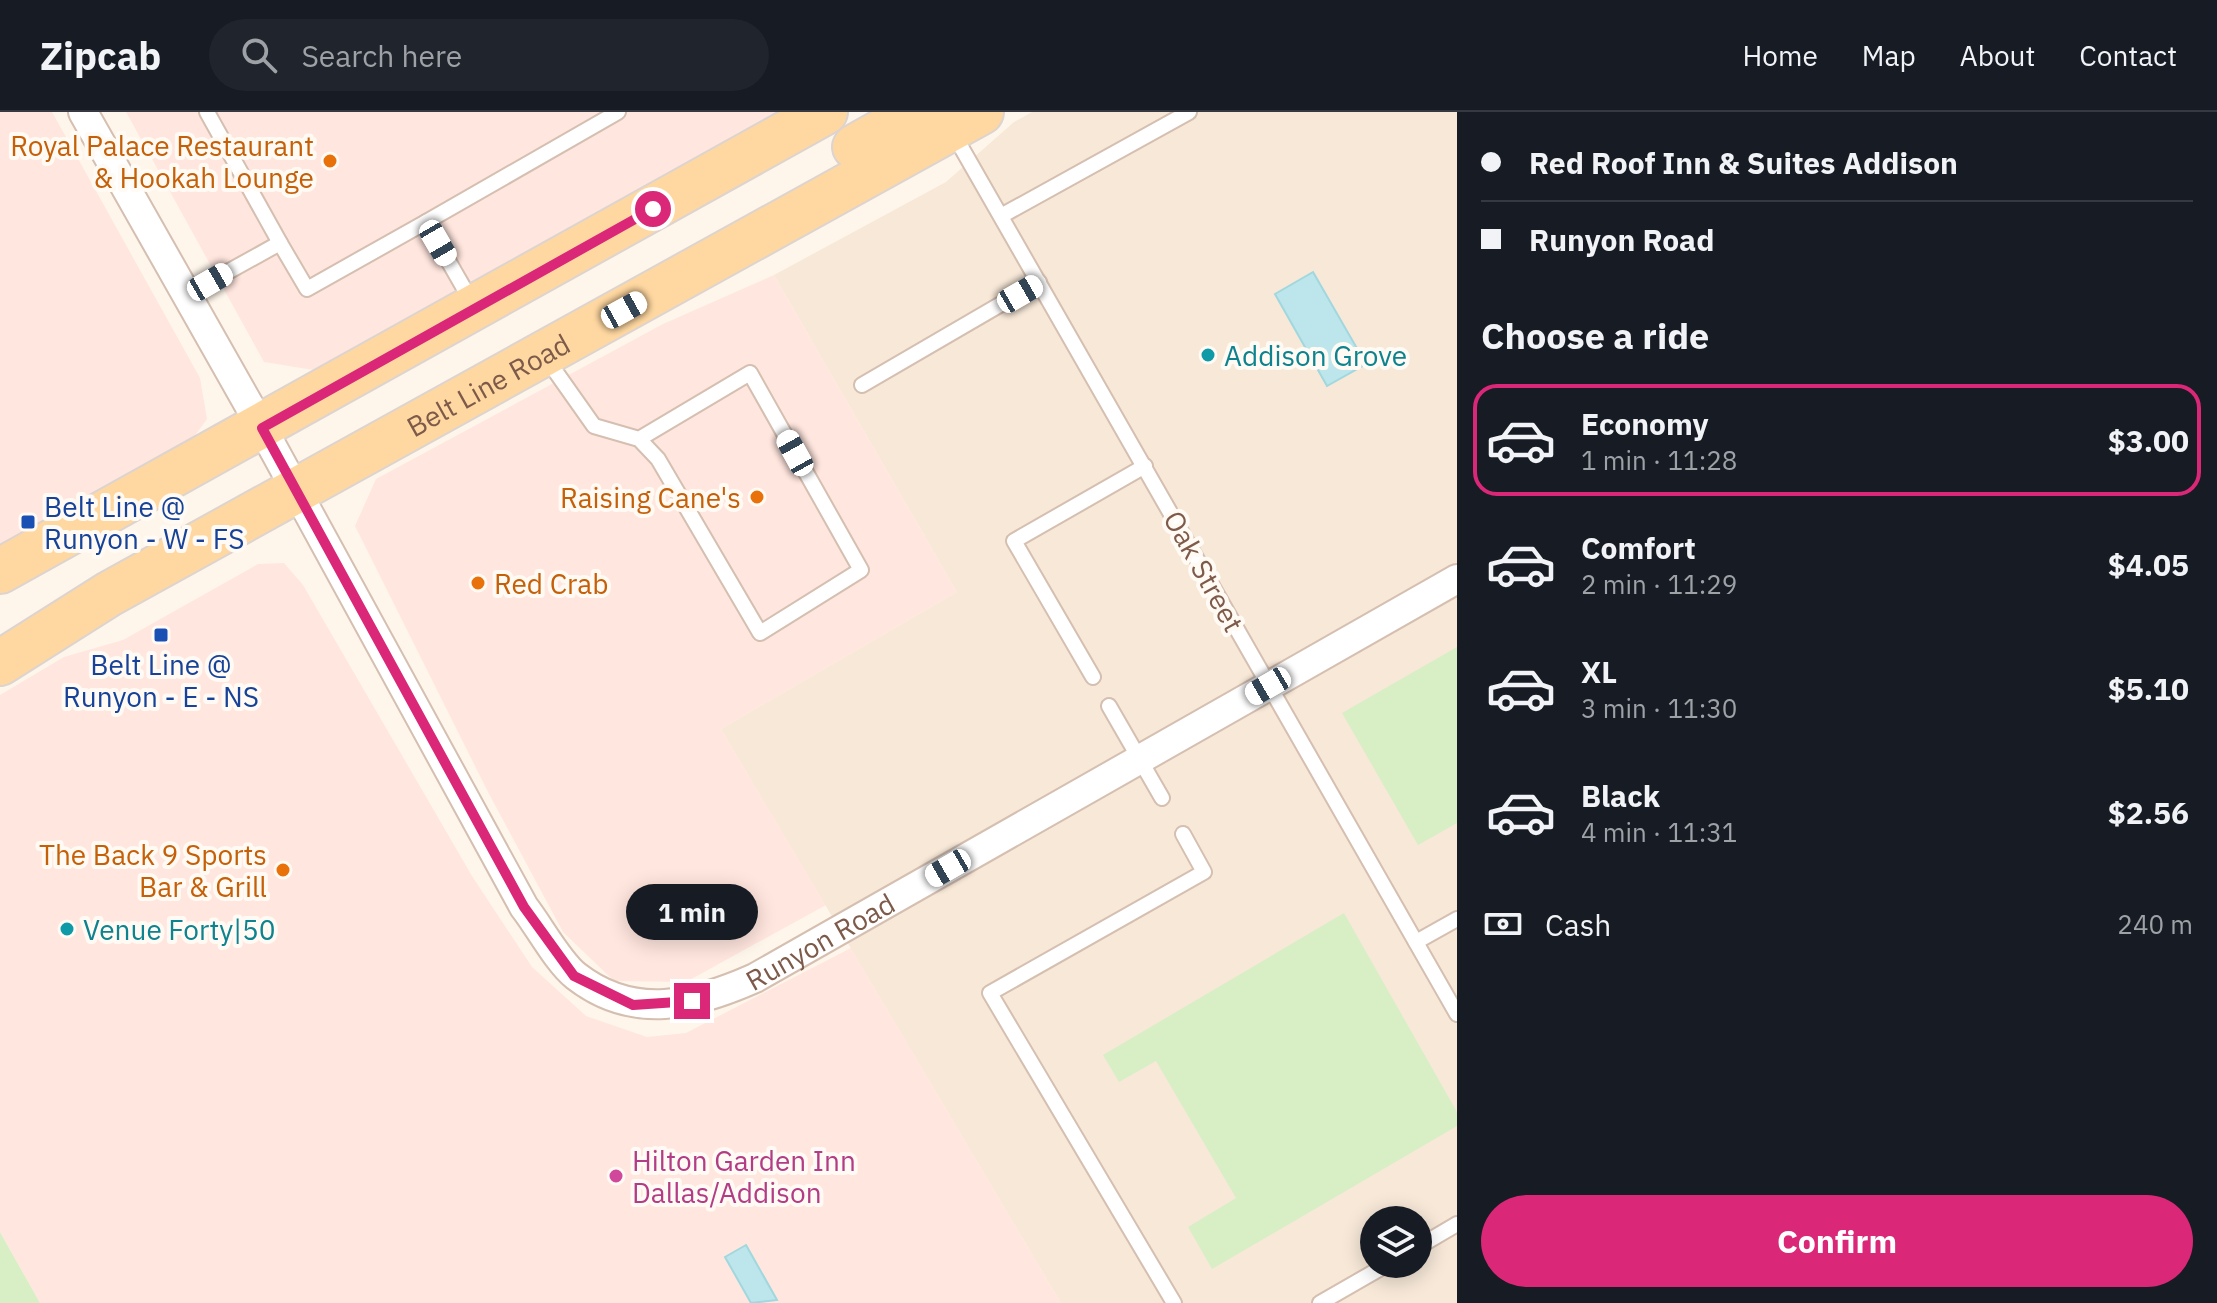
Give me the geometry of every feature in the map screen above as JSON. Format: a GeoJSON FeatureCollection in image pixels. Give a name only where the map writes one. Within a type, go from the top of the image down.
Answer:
{"type":"FeatureCollection","features":[{"type":"Feature","properties":{"kind":"main road"},"geometry":{"type":"LineString","coordinates":[[0,571],[262,428],[825,112]]}},
{"type":"Feature","properties":{"kind":"main road","name":"Belt Line Road"},"geometry":{"type":"LineString","coordinates":[[0,663],[109,594],[783,221],[812,171],[951,116]]}},
{"type":"Feature","properties":{"kind":"street","name":"Runyon Road"},"geometry":{"type":"LineString","coordinates":[[83,112],[262,428],[524,907],[574,976],[633,1005],[709,998],[755,978],[1457,579]]}},
{"type":"Feature","properties":{"kind":"lane"},"geometry":{"type":"LineString","coordinates":[[207,112],[307,289],[618,112]]}},
{"type":"Feature","properties":{"kind":"lane"},"geometry":{"type":"LineString","coordinates":[[1001,216],[1189,112]]}},
{"type":"Feature","properties":{"kind":"lane","name":"Oak Street"},"geometry":{"type":"LineString","coordinates":[[951,116],[1001,216],[1457,1014]]}},
{"type":"Feature","properties":{"kind":"lane"},"geometry":{"type":"LineString","coordinates":[[426,222],[475,308]]}},
{"type":"Feature","properties":{"kind":"lane"},"geometry":{"type":"LineString","coordinates":[[186,295],[280,243]]}},
{"type":"Feature","properties":{"kind":"lane"},"geometry":{"type":"LineString","coordinates":[[862,385],[1039,282]]}},
{"type":"Feature","properties":{"kind":"lane"},"geometry":{"type":"LineString","coordinates":[[544,354],[594,426],[639,439],[658,459],[760,633],[861,570],[750,373],[639,439]]}},
{"type":"Feature","properties":{"kind":"lane"},"geometry":{"type":"LineString","coordinates":[[1093,677],[1014,541],[1145,466]]}},
{"type":"Feature","properties":{"kind":"lane"},"geometry":{"type":"LineString","coordinates":[[1109,706],[1162,798]]}},
{"type":"Feature","properties":{"kind":"lane"},"geometry":{"type":"LineString","coordinates":[[1174,1303],[990,993],[1204,872],[1183,834]]}},
{"type":"Feature","properties":{"kind":"lane"},"geometry":{"type":"LineString","coordinates":[[1416,942],[1457,919]]}},
{"type":"Feature","properties":{"kind":"lane"},"geometry":{"type":"LineString","coordinates":[[1432,1239],[1457,1224]]}},
{"type":"Feature","properties":{"kind":"lane"},"geometry":{"type":"LineString","coordinates":[[1320,1303],[1364,1278]]}},
{"type":"Feature","properties":{"kind":"shaded area"},"geometry":{"type":"Polygon","coordinates":[[[0,112],[52,112],[200,378],[207,419],[188,445],[0,553],[0,112]]]}},
{"type":"Feature","properties":{"kind":"shaded area"},"geometry":{"type":"Polygon","coordinates":[[[126,112],[783,112],[320,371],[264,362],[126,112]]]}},
{"type":"Feature","properties":{"kind":"shaded area","name":"Addison Grove"},"geometry":{"type":"Polygon","coordinates":[[[1032,112],[1457,112],[1457,1303],[1061,1303],[721,729],[957,592],[774,275],[946,182],[1014,122],[1032,112]]]}},
{"type":"Feature","properties":{"kind":"shaded area"},"geometry":{"type":"Polygon","coordinates":[[[774,275],[957,592],[721,729],[826,905],[686,982],[614,981],[563,932],[488,792],[355,526],[376,479],[663,324],[774,275]]]}},
{"type":"Feature","properties":{"kind":"shaded area"},"geometry":{"type":"Polygon","coordinates":[[[284,563],[303,585],[472,876],[532,967],[586,1016],[647,1037],[686,1033],[851,948],[1061,1303],[40,1303],[0,1232],[0,695],[64,657],[123,640],[258,564],[284,563]]]}},
{"type":"Feature","properties":{"kind":"green space"},"geometry":{"type":"Polygon","coordinates":[[[1457,647],[1457,823],[1418,845],[1342,713],[1457,647]]]}},
{"type":"Feature","properties":{"kind":"green space"},"geometry":{"type":"Polygon","coordinates":[[[1344,913],[1457,1112],[1457,1126],[1212,1269],[1188,1227],[1236,1198],[1156,1061],[1119,1082],[1103,1055],[1344,913]]]}},
{"type":"Feature","properties":{"kind":"green space"},"geometry":{"type":"Polygon","coordinates":[[[0,1232],[40,1303],[0,1303],[0,1232]]]}},
{"type":"Feature","properties":{"kind":"water"},"geometry":{"type":"Polygon","coordinates":[[[1313,272],[1366,364],[1327,386],[1275,294],[1313,272]]]}},
{"type":"Feature","properties":{"kind":"water"},"geometry":{"type":"Polygon","coordinates":[[[746,1245],[777,1300],[751,1303],[725,1257],[746,1245]]]}},
{"type":"Feature","properties":{"kind":"place","name":"Royal Palace Restaurant & Hookah Lounge"},"geometry":{"type":"Point","coordinates":[330,161]}},
{"type":"Feature","properties":{"kind":"place","name":"Addison Grove"},"geometry":{"type":"Point","coordinates":[1208,355]}},
{"type":"Feature","properties":{"kind":"place","name":"Raising Cane's"},"geometry":{"type":"Point","coordinates":[757,497]}},
{"type":"Feature","properties":{"kind":"place","name":"Belt Line @ Runyon - W - FS"},"geometry":{"type":"Point","coordinates":[28,522]}},
{"type":"Feature","properties":{"kind":"place","name":"Red Crab"},"geometry":{"type":"Point","coordinates":[478,583]}},
{"type":"Feature","properties":{"kind":"place","name":"Belt Line @ Runyon - E - NS"},"geometry":{"type":"Point","coordinates":[161,635]}},
{"type":"Feature","properties":{"kind":"place","name":"The Back 9 Sports Bar & Grill"},"geometry":{"type":"Point","coordinates":[283,870]}},
{"type":"Feature","properties":{"kind":"place","name":"Venue Forty|50"},"geometry":{"type":"Point","coordinates":[67,929]}},
{"type":"Feature","properties":{"kind":"place","name":"Hilton Garden Inn Dallas/Addison"},"geometry":{"type":"Point","coordinates":[616,1176]}},
{"type":"Feature","properties":{"kind":"route"},"geometry":{"type":"LineString","coordinates":[[653,209],[262,428],[524,907],[574,976],[633,1005],[692,1001]]}}]}
